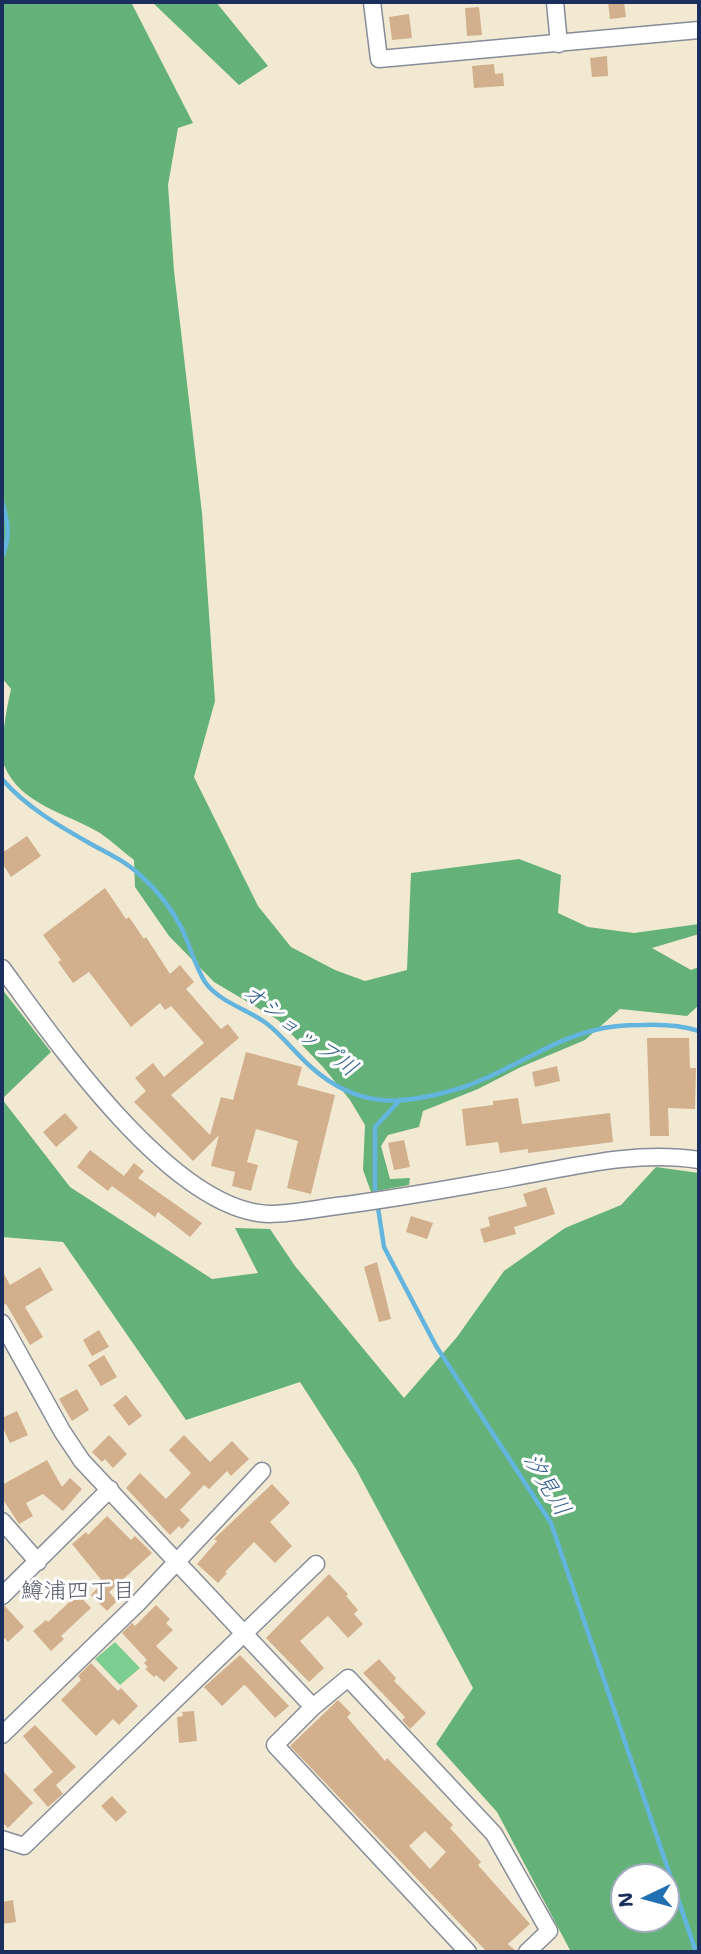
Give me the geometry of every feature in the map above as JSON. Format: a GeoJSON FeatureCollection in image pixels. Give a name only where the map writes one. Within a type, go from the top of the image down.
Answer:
{"type":"FeatureCollection","features":[{"type":"Feature","properties":{"kind":"street"},"geometry":{"type":"LineString","coordinates":[[372,2],[379,59],[699,30]]}},
{"type":"Feature","properties":{"kind":"street"},"geometry":{"type":"LineString","coordinates":[[555,2],[559,44]]}},
{"type":"Feature","properties":{"kind":"street"},"geometry":{"type":"LineString","coordinates":[[2,968],[81,1074],[128,1127],[183,1177],[238,1207],[267,1214],[384,1200],[632,1158],[675,1156],[699,1160]]}},
{"type":"Feature","properties":{"kind":"street"},"geometry":{"type":"LineString","coordinates":[[2,1323],[62,1432],[82,1461],[313,1707]]}},
{"type":"Feature","properties":{"kind":"street"},"geometry":{"type":"LineString","coordinates":[[2,1735],[178,1562],[262,1471]]}},
{"type":"Feature","properties":{"kind":"street"},"geometry":{"type":"LineString","coordinates":[[2,1596],[110,1489]]}},
{"type":"Feature","properties":{"kind":"street"},"geometry":{"type":"LineString","coordinates":[[2,1521],[38,1562]]}},
{"type":"Feature","properties":{"kind":"street"},"geometry":{"type":"LineString","coordinates":[[2,1839],[24,1846],[316,1564]]}},
{"type":"Feature","properties":{"kind":"street"},"geometry":{"type":"LineString","coordinates":[[468,1952],[275,1745],[313,1707],[348,1678],[494,1834],[549,1931],[527,1952]]}},
{"type":"Feature","properties":{"kind":"green space"},"geometry":{"type":"Polygon","coordinates":[[[2,2],[131,2],[193,123],[178,128],[168,185],[174,271],[202,513],[215,701],[194,777],[258,906],[291,947],[335,970],[365,981],[407,970],[411,873],[519,859],[561,875],[558,913],[588,927],[634,933],[699,924],[699,934],[652,948],[691,970],[699,967],[699,1005],[687,1016],[620,1009],[585,1040],[423,1111],[419,1127],[388,1135],[381,1146],[390,1179],[410,1178],[409,1185],[371,1192],[363,1170],[365,1125],[350,1100],[323,1067],[278,1020],[214,982],[169,936],[135,887],[134,860],[100,833],[33,799],[11,779],[4,765],[3,737],[11,689],[2,678],[2,2]]]}},
{"type":"Feature","properties":{"kind":"green space"},"geometry":{"type":"Polygon","coordinates":[[[152,2],[216,2],[268,66],[239,85],[152,2]]]}},
{"type":"Feature","properties":{"kind":"green space"},"geometry":{"type":"Polygon","coordinates":[[[2,989],[51,1052],[2,1099],[2,989]]]}},
{"type":"Feature","properties":{"kind":"green space"},"geometry":{"type":"Polygon","coordinates":[[[2,1099],[70,1187],[212,1279],[258,1273],[235,1228],[270,1229],[295,1266],[404,1398],[457,1337],[504,1271],[565,1228],[621,1205],[656,1167],[699,1173],[699,1952],[571,1952],[497,1812],[436,1744],[473,1688],[356,1469],[300,1382],[186,1420],[63,1242],[2,1237],[2,1099]]]}},
{"type":"Feature","properties":{"kind":"green space"},"geometry":{"type":"Polygon","coordinates":[[[115,1642],[140,1668],[120,1685],[95,1659],[115,1642]]]}},
{"type":"Feature","properties":{"kind":"building"},"geometry":{"type":"Polygon","coordinates":[[[608,2],[624,2],[626,17],[610,19],[608,2]]]}},
{"type":"Feature","properties":{"kind":"building"},"geometry":{"type":"Polygon","coordinates":[[[479,7],[482,35],[467,36],[465,8],[479,7]]]}},
{"type":"Feature","properties":{"kind":"building"},"geometry":{"type":"Polygon","coordinates":[[[409,14],[412,38],[392,40],[389,17],[409,14]]]}},
{"type":"Feature","properties":{"kind":"building"},"geometry":{"type":"Polygon","coordinates":[[[607,56],[608,76],[592,77],[590,58],[607,56]]]}},
{"type":"Feature","properties":{"kind":"building"},"geometry":{"type":"Polygon","coordinates":[[[494,64],[495,74],[503,73],[504,86],[474,88],[472,66],[494,64]]]}},
{"type":"Feature","properties":{"kind":"building"},"geometry":{"type":"Polygon","coordinates":[[[27,836],[41,856],[11,877],[2,863],[2,853],[27,836]]]}},
{"type":"Feature","properties":{"kind":"building"},"geometry":{"type":"Polygon","coordinates":[[[105,888],[126,919],[129,917],[144,939],[146,937],[170,974],[180,965],[194,982],[186,989],[221,1029],[228,1024],[239,1038],[171,1095],[210,1135],[221,1097],[233,1100],[246,1052],[302,1067],[297,1085],[335,1095],[311,1194],[287,1188],[298,1141],[256,1129],[247,1162],[258,1165],[251,1191],[232,1186],[235,1172],[211,1166],[219,1135],[193,1161],[134,1102],[146,1091],[135,1078],[153,1063],[164,1077],[204,1043],[171,1006],[165,1010],[160,1003],[131,1027],[89,972],[73,983],[58,962],[61,960],[43,935],[105,888]]]}},
{"type":"Feature","properties":{"kind":"building"},"geometry":{"type":"Polygon","coordinates":[[[647,1038],[689,1038],[690,1068],[696,1068],[695,1109],[668,1108],[669,1136],[650,1136],[647,1038]]]}},
{"type":"Feature","properties":{"kind":"building"},"geometry":{"type":"Polygon","coordinates":[[[557,1066],[560,1081],[535,1087],[532,1072],[557,1066]]]}},
{"type":"Feature","properties":{"kind":"building"},"geometry":{"type":"Polygon","coordinates":[[[518,1098],[522,1124],[610,1113],[613,1142],[528,1153],[528,1149],[500,1153],[498,1142],[466,1146],[462,1109],[518,1098]]]}},
{"type":"Feature","properties":{"kind":"building"},"geometry":{"type":"Polygon","coordinates":[[[65,1113],[78,1128],[56,1147],[43,1132],[65,1113]]]}},
{"type":"Feature","properties":{"kind":"building"},"geometry":{"type":"Polygon","coordinates":[[[404,1140],[410,1167],[394,1170],[388,1143],[404,1140]]]}},
{"type":"Feature","properties":{"kind":"building"},"geometry":{"type":"Polygon","coordinates":[[[90,1150],[124,1176],[134,1163],[144,1171],[138,1178],[202,1223],[190,1237],[158,1212],[155,1217],[112,1186],[108,1191],[77,1167],[90,1150]]]}},
{"type":"Feature","properties":{"kind":"building"},"geometry":{"type":"Polygon","coordinates":[[[546,1187],[555,1214],[514,1227],[516,1234],[484,1243],[480,1229],[490,1226],[488,1217],[527,1206],[523,1194],[546,1187]]]}},
{"type":"Feature","properties":{"kind":"building"},"geometry":{"type":"Polygon","coordinates":[[[411,1216],[433,1223],[427,1239],[406,1232],[411,1216]]]}},
{"type":"Feature","properties":{"kind":"building"},"geometry":{"type":"Polygon","coordinates":[[[377,1262],[391,1319],[379,1322],[364,1267],[377,1262]]]}},
{"type":"Feature","properties":{"kind":"building"},"geometry":{"type":"Polygon","coordinates":[[[40,1267],[53,1290],[25,1307],[43,1337],[30,1345],[6,1304],[2,1306],[2,1270],[10,1285],[40,1267]]]}},
{"type":"Feature","properties":{"kind":"building"},"geometry":{"type":"Polygon","coordinates":[[[99,1330],[109,1347],[92,1356],[83,1340],[99,1330]]]}},
{"type":"Feature","properties":{"kind":"building"},"geometry":{"type":"Polygon","coordinates":[[[104,1355],[117,1377],[101,1386],[88,1365],[104,1355]]]}},
{"type":"Feature","properties":{"kind":"building"},"geometry":{"type":"Polygon","coordinates":[[[77,1389],[89,1410],[72,1421],[59,1399],[77,1389]]]}},
{"type":"Feature","properties":{"kind":"building"},"geometry":{"type":"Polygon","coordinates":[[[126,1395],[142,1416],[129,1426],[113,1405],[126,1395]]]}},
{"type":"Feature","properties":{"kind":"building"},"geometry":{"type":"Polygon","coordinates":[[[17,1411],[28,1435],[10,1443],[2,1426],[2,1418],[17,1411]]]}},
{"type":"Feature","properties":{"kind":"building"},"geometry":{"type":"Polygon","coordinates":[[[109,1435],[127,1454],[113,1468],[105,1459],[102,1462],[92,1452],[109,1435]]]}},
{"type":"Feature","properties":{"kind":"building"},"geometry":{"type":"Polygon","coordinates":[[[184,1435],[210,1462],[232,1441],[249,1459],[231,1476],[227,1471],[209,1489],[204,1485],[180,1510],[190,1520],[182,1529],[179,1526],[170,1535],[126,1488],[140,1473],[166,1499],[191,1473],[169,1450],[184,1435]]]}},
{"type":"Feature","properties":{"kind":"building"},"geometry":{"type":"Polygon","coordinates":[[[47,1460],[62,1487],[70,1478],[82,1489],[63,1511],[43,1494],[26,1503],[33,1516],[19,1524],[2,1498],[2,1485],[47,1460]]]}},
{"type":"Feature","properties":{"kind":"building"},"geometry":{"type":"Polygon","coordinates":[[[272,1484],[290,1503],[270,1522],[292,1546],[275,1563],[254,1542],[218,1583],[197,1564],[217,1541],[214,1539],[272,1484]]]}},
{"type":"Feature","properties":{"kind":"building"},"geometry":{"type":"Polygon","coordinates":[[[107,1516],[131,1540],[135,1536],[152,1553],[109,1592],[117,1601],[107,1611],[91,1595],[103,1582],[72,1544],[86,1532],[88,1535],[107,1516]]]}},
{"type":"Feature","properties":{"kind":"building"},"geometry":{"type":"Polygon","coordinates":[[[329,1574],[348,1594],[346,1596],[358,1610],[354,1614],[363,1624],[348,1638],[328,1616],[300,1641],[324,1668],[309,1682],[266,1638],[329,1574]]]}},
{"type":"Feature","properties":{"kind":"building"},"geometry":{"type":"Polygon","coordinates":[[[78,1594],[91,1608],[61,1636],[64,1639],[51,1651],[33,1631],[46,1620],[48,1622],[78,1594]]]}},
{"type":"Feature","properties":{"kind":"building"},"geometry":{"type":"Polygon","coordinates":[[[156,1605],[170,1619],[166,1623],[173,1630],[156,1646],[178,1668],[164,1682],[145,1669],[148,1667],[144,1663],[147,1660],[122,1633],[132,1623],[135,1626],[156,1605]]]}},
{"type":"Feature","properties":{"kind":"building"},"geometry":{"type":"Polygon","coordinates":[[[2,1606],[24,1627],[8,1642],[2,1635],[2,1606]]]}},
{"type":"Feature","properties":{"kind":"building"},"geometry":{"type":"Polygon","coordinates":[[[240,1655],[289,1706],[275,1718],[244,1685],[222,1706],[204,1687],[240,1655]]]}},
{"type":"Feature","properties":{"kind":"building"},"geometry":{"type":"Polygon","coordinates":[[[379,1659],[396,1678],[394,1681],[426,1713],[410,1729],[402,1720],[405,1717],[363,1673],[379,1659]]]}},
{"type":"Feature","properties":{"kind":"building"},"geometry":{"type":"Polygon","coordinates":[[[91,1663],[118,1691],[121,1688],[138,1706],[119,1725],[113,1719],[96,1736],[61,1700],[81,1680],[78,1676],[91,1663]]]}},
{"type":"Feature","properties":{"kind":"building"},"geometry":{"type":"Polygon","coordinates":[[[338,1700],[351,1713],[347,1717],[385,1761],[387,1758],[453,1825],[450,1828],[481,1862],[478,1865],[530,1924],[508,1944],[517,1952],[487,1952],[290,1746],[338,1700]],[[425,1831],[409,1846],[430,1869],[446,1852],[425,1831]]]}},
{"type":"Feature","properties":{"kind":"building"},"geometry":{"type":"Polygon","coordinates":[[[194,1711],[197,1741],[179,1743],[177,1717],[183,1716],[182,1712],[194,1711]]]}},
{"type":"Feature","properties":{"kind":"building"},"geometry":{"type":"Polygon","coordinates":[[[35,1725],[76,1767],[56,1785],[63,1794],[48,1807],[33,1790],[53,1772],[23,1736],[35,1725]]]}},
{"type":"Feature","properties":{"kind":"building"},"geometry":{"type":"Polygon","coordinates":[[[2,1770],[33,1803],[8,1828],[2,1822],[2,1770]]]}},
{"type":"Feature","properties":{"kind":"building"},"geometry":{"type":"Polygon","coordinates":[[[112,1796],[127,1812],[116,1822],[101,1806],[112,1796]]]}},
{"type":"Feature","properties":{"kind":"building"},"geometry":{"type":"Polygon","coordinates":[[[13,1900],[16,1922],[2,1924],[2,1902],[13,1900]]]}},
{"type":"Feature","properties":{"kind":"waterway","name":"オショップ川"},"geometry":{"type":"LineString","coordinates":[[2,501],[8,529],[2,557]]}},
{"type":"Feature","properties":{"kind":"waterway","name":"オショップ川"},"geometry":{"type":"LineString","coordinates":[[2,779],[44,815],[117,858],[140,875],[174,914],[201,976],[211,989],[266,1023],[311,1067],[347,1091],[384,1100],[423,1098],[481,1081],[561,1041],[606,1028],[664,1025],[699,1031]]}},
{"type":"Feature","properties":{"kind":"waterway","name":"汐見川"},"geometry":{"type":"LineString","coordinates":[[400,1100],[375,1127],[375,1188],[384,1247],[436,1346],[551,1523],[696,1952]]}},
{"type":"Feature","properties":{"kind":"district","name":"鱒浦四丁目"},"geometry":{"type":"Point","coordinates":[78,1592]}}]}
